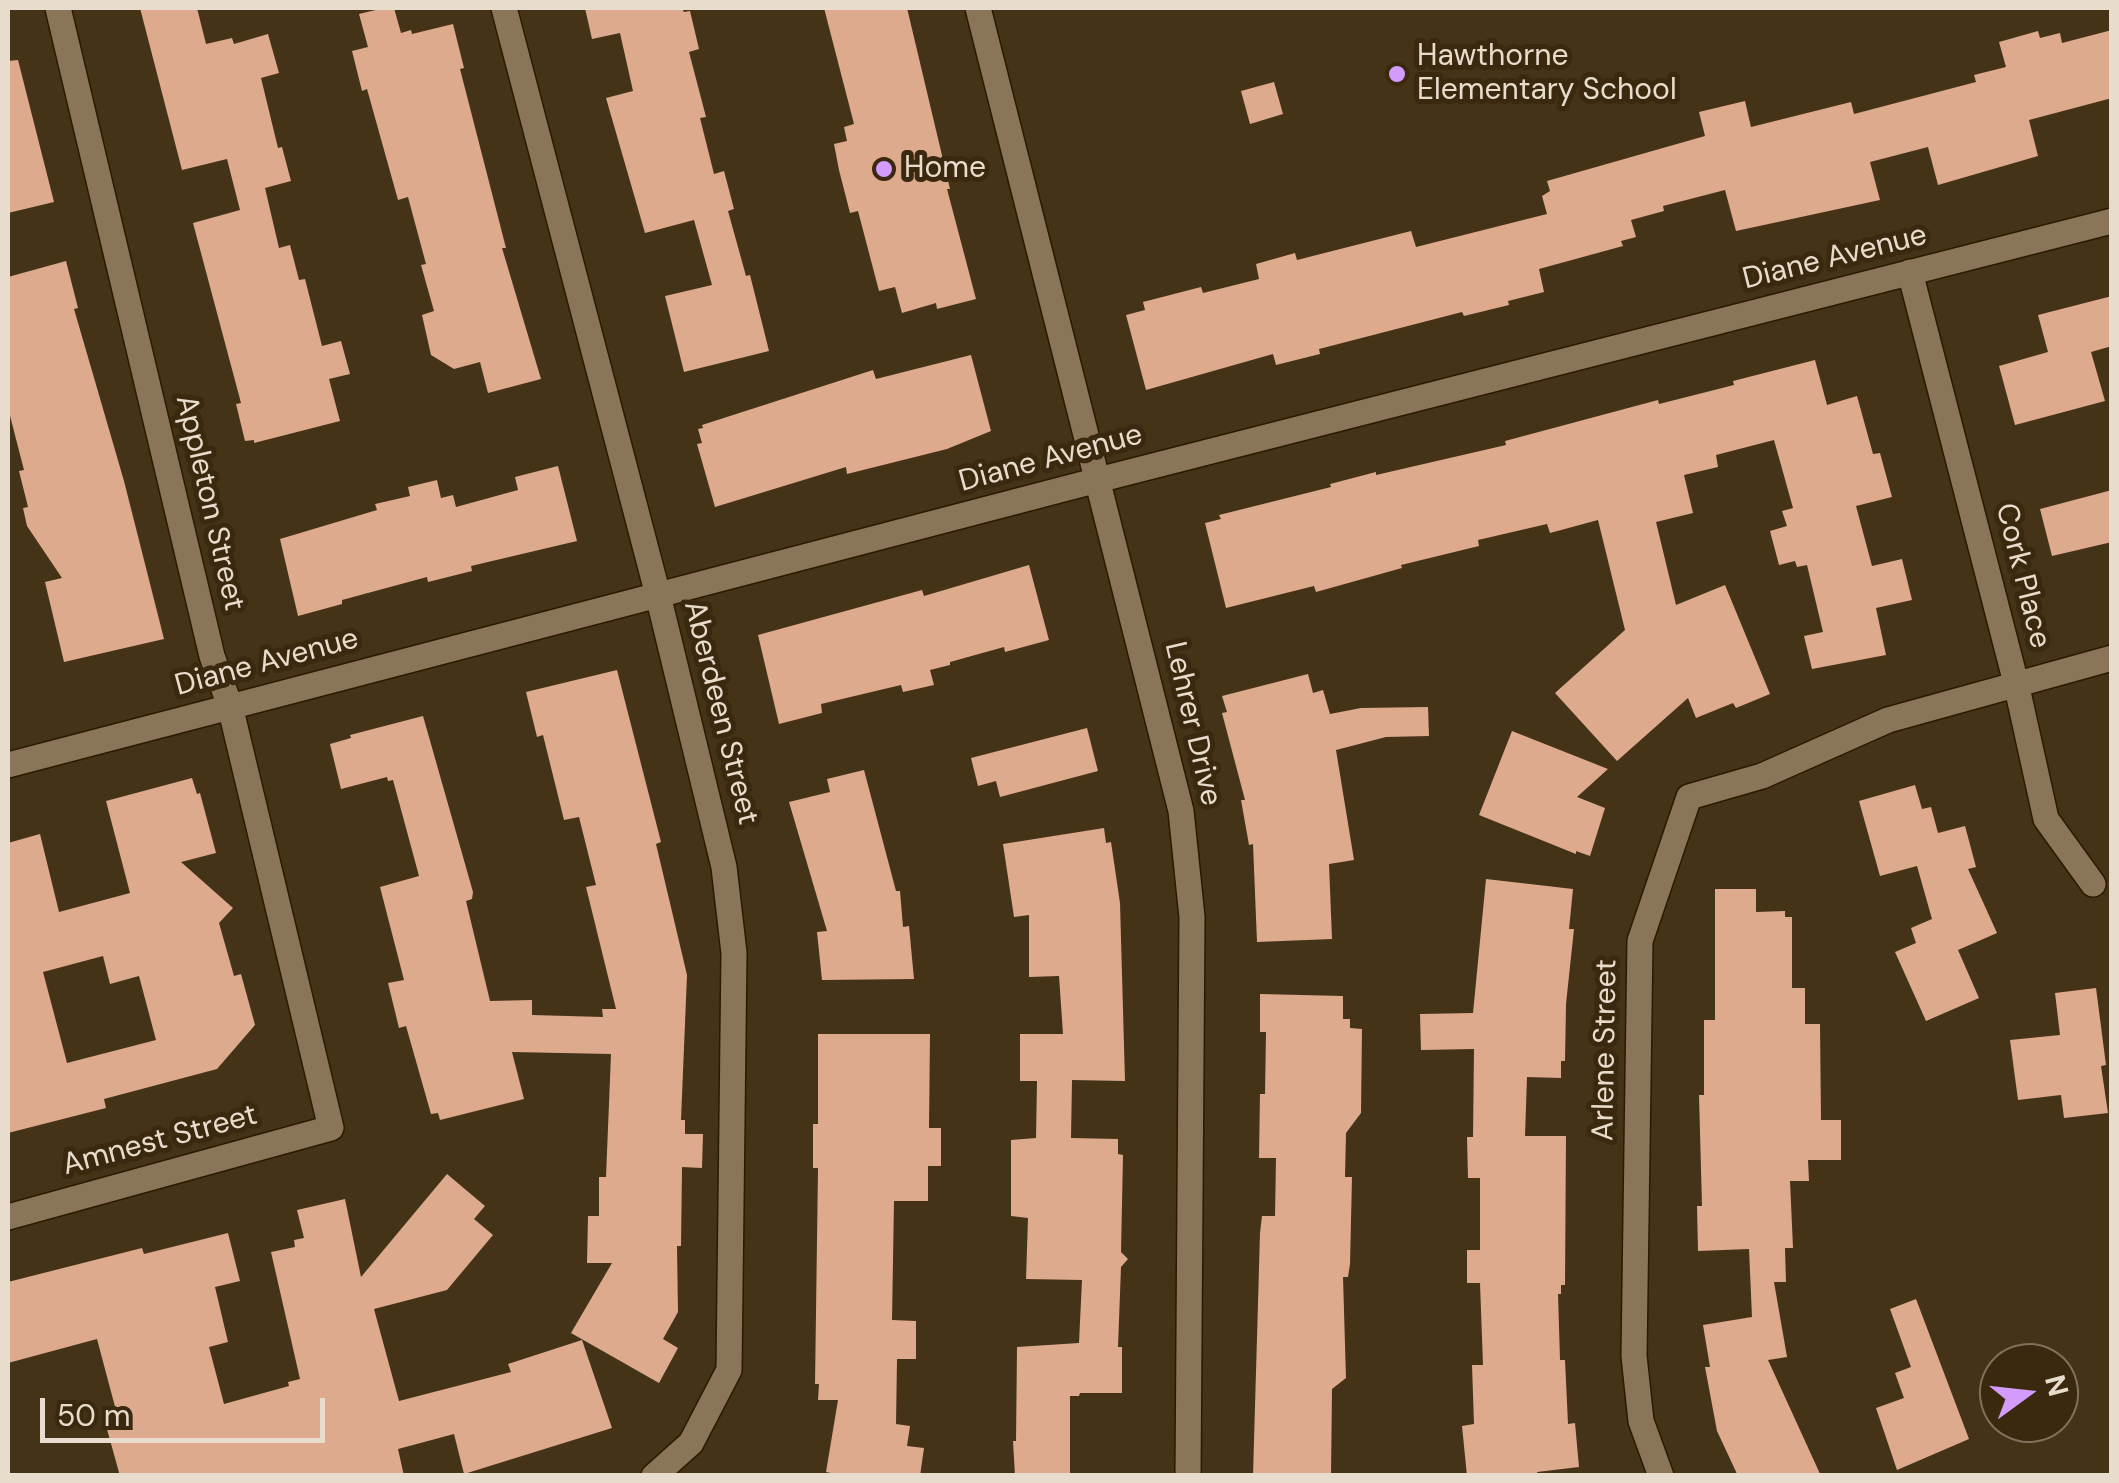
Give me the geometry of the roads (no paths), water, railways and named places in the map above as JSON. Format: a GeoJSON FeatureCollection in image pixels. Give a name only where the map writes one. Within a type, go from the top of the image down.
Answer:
{"type":"FeatureCollection","features":[{"type":"Feature","properties":{"kind":"street","name":"Appleton Street"},"geometry":{"type":"LineString","coordinates":[[58,8],[212,656],[230,706],[330,1128]]}},
{"type":"Feature","properties":{"kind":"street","name":"Aberdeen Street"},"geometry":{"type":"LineString","coordinates":[[504,8],[658,595],[724,868],[734,953],[728,1370],[691,1443],[654,1476]]}},
{"type":"Feature","properties":{"kind":"street","name":"Lehrer Drive"},"geometry":{"type":"LineString","coordinates":[[978,8],[1181,811],[1192,917],[1188,1476]]}},
{"type":"Feature","properties":{"kind":"street","name":"Diane Avenue"},"geometry":{"type":"LineString","coordinates":[[8,765],[1098,480],[2112,222]]}},
{"type":"Feature","properties":{"kind":"street","name":"Cork Place"},"geometry":{"type":"LineString","coordinates":[[1910,272],[2016,683],[2046,819],[2093,884]]}},
{"type":"Feature","properties":{"kind":"street"},"geometry":{"type":"LineString","coordinates":[[2016,683],[2112,658]]}},
{"type":"Feature","properties":{"kind":"street","name":"Arlene Street"},"geometry":{"type":"LineString","coordinates":[[1661,1476],[1641,1420],[1634,1356],[1640,942],[1689,797],[1762,776],[1888,720],[2016,683]]}},
{"type":"Feature","properties":{"kind":"street","name":"Amnest Street"},"geometry":{"type":"LineString","coordinates":[[8,1216],[330,1128]]}},
{"type":"Feature","properties":{"kind":"place","name":"Hawthorne Elementary School"},"geometry":{"type":"Point","coordinates":[1397,74]}},
{"type":"Feature","properties":{"kind":"place","name":"Home"},"geometry":{"type":"Point","coordinates":[884,169]}}]}
